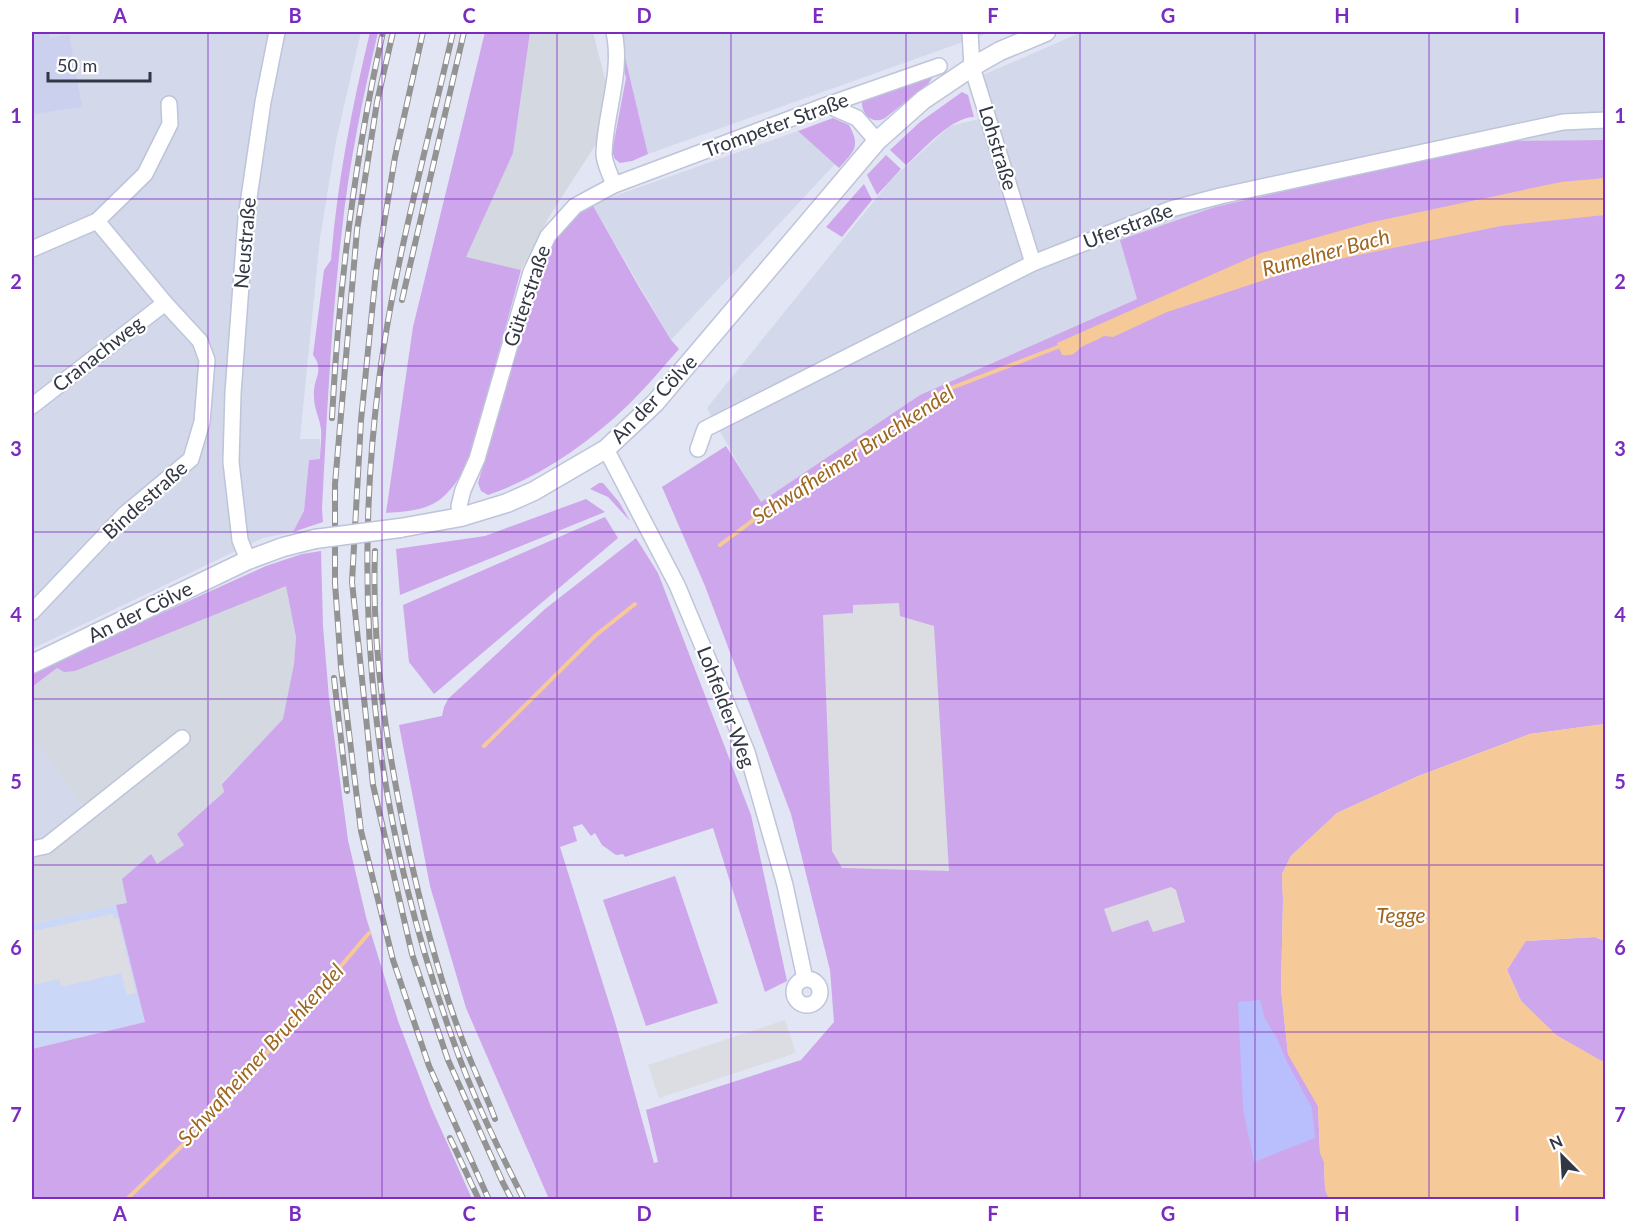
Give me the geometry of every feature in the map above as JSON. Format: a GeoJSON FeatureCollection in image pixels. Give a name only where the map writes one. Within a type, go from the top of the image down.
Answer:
{"type":"FeatureCollection","features":[{"type":"Feature","properties":{"kind":"street","name":"Neustraße"},"geometry":{"type":"LineString","coordinates":[[248,560],[240,540],[232,456],[233,393],[246,218],[263,102],[277,32]]}},
{"type":"Feature","properties":{"kind":"street"},"geometry":{"type":"LineString","coordinates":[[614,32],[618,47],[604,156],[614,185]]}},
{"type":"Feature","properties":{"kind":"street","name":"Lohstraße"},"geometry":{"type":"LineString","coordinates":[[970,32],[972,67],[1033,263]]}},
{"type":"Feature","properties":{"kind":"street"},"geometry":{"type":"LineString","coordinates":[[972,67],[1000,51],[1046,32]]}},
{"type":"Feature","properties":{"kind":"street","name":"Trompeter Straße"},"geometry":{"type":"LineString","coordinates":[[614,185],[827,105],[939,66]]}},
{"type":"Feature","properties":{"kind":"street","name":"An der Cölve"},"geometry":{"type":"LineString","coordinates":[[32,664],[248,560],[283,547],[315,539],[461,517],[507,503],[534,491],[606,449],[655,403],[878,141],[923,100],[972,67]]}},
{"type":"Feature","properties":{"kind":"street"},"geometry":{"type":"LineString","coordinates":[[32,249],[97,221],[145,174],[170,124],[169,104]]}},
{"type":"Feature","properties":{"kind":"street"},"geometry":{"type":"LineString","coordinates":[[827,105],[857,118],[878,141]]}},
{"type":"Feature","properties":{"kind":"street","name":"Uferstraße"},"geometry":{"type":"LineString","coordinates":[[698,449],[705,429],[1033,263],[1171,209],[1220,196],[1563,122],[1605,120]]}},
{"type":"Feature","properties":{"kind":"street","name":"Güterstraße"},"geometry":{"type":"LineString","coordinates":[[461,517],[459,506],[463,490],[477,459],[531,272],[548,236],[574,206],[614,185]]}},
{"type":"Feature","properties":{"kind":"street","name":"Bindestraße"},"geometry":{"type":"LineString","coordinates":[[32,612],[125,514],[191,459],[202,422],[207,360],[200,342],[97,221]]}},
{"type":"Feature","properties":{"kind":"street","name":"Cranachweg"},"geometry":{"type":"LineString","coordinates":[[32,406],[165,303]]}},
{"type":"Feature","properties":{"kind":"street","name":"Lohfelder Weg"},"geometry":{"type":"LineString","coordinates":[[606,449],[677,585],[747,752],[786,885],[805,979]]}},
{"type":"Feature","properties":{"kind":"street"},"geometry":{"type":"LineString","coordinates":[[32,849],[46,846],[182,738]]}},
{"type":"Feature","properties":{"kind":"shaded area"},"geometry":{"type":"Polygon","coordinates":[[[32,32],[361,32],[336,141],[320,238],[300,439],[320,439],[320,459],[309,460],[304,511],[293,532],[263,538],[32,649],[32,32]]]}},
{"type":"Feature","properties":{"kind":"shaded area"},"geometry":{"type":"Polygon","coordinates":[[[32,32],[48,32],[50,38],[69,35],[82,107],[32,114],[32,32]]]}},
{"type":"Feature","properties":{"kind":"shaded area"},"geometry":{"type":"Polygon","coordinates":[[[370,32],[378,32],[353,155],[338,265],[332,334],[323,522],[293,532],[304,511],[309,460],[320,459],[321,429],[314,397],[318,365],[313,355],[324,270],[331,260],[346,145],[370,32]]]}},
{"type":"Feature","properties":{"kind":"shaded area"},"geometry":{"type":"Polygon","coordinates":[[[485,32],[530,32],[513,153],[466,257],[521,270],[469,462],[452,487],[436,502],[416,510],[386,513],[413,327],[485,32]]]}},
{"type":"Feature","properties":{"kind":"shaded area"},"geometry":{"type":"Polygon","coordinates":[[[530,32],[593,32],[607,87],[596,144],[549,217],[521,270],[465,258],[513,153],[530,32]]]}},
{"type":"Feature","properties":{"kind":"shaded area"},"geometry":{"type":"Polygon","coordinates":[[[619,32],[991,32],[648,154],[619,32]]]}},
{"type":"Feature","properties":{"kind":"shaded area"},"geometry":{"type":"Polygon","coordinates":[[[1082,32],[1605,32],[1605,140],[1507,141],[1121,240],[1137,299],[920,395],[760,503],[707,408],[891,180],[950,126],[988,117],[976,78],[1082,32]]]}},
{"type":"Feature","properties":{"kind":"shaded area"},"geometry":{"type":"Polygon","coordinates":[[[625,57],[648,154],[620,163],[612,152],[626,78],[622,60],[625,57]]]}},
{"type":"Feature","properties":{"kind":"shaded area"},"geometry":{"type":"Polygon","coordinates":[[[931,76],[928,84],[885,118],[872,119],[863,111],[862,101],[868,95],[931,76]]]}},
{"type":"Feature","properties":{"kind":"shaded area"},"geometry":{"type":"Polygon","coordinates":[[[962,92],[968,95],[974,117],[965,118],[947,128],[906,165],[890,150],[920,122],[962,92]]]}},
{"type":"Feature","properties":{"kind":"shaded area"},"geometry":{"type":"Polygon","coordinates":[[[833,118],[849,125],[855,139],[852,153],[839,168],[798,131],[833,118]]]}},
{"type":"Feature","properties":{"kind":"shaded area"},"geometry":{"type":"Polygon","coordinates":[[[798,131],[835,164],[671,340],[592,204],[798,131]]]}},
{"type":"Feature","properties":{"kind":"shaded area"},"geometry":{"type":"Polygon","coordinates":[[[1605,140],[1605,724],[1530,734],[1416,777],[1337,813],[1291,856],[1282,874],[1281,989],[1288,1054],[1318,1106],[1320,1152],[1324,1162],[1325,1189],[1329,1199],[549,1199],[466,1008],[430,886],[399,725],[442,716],[448,699],[545,609],[636,538],[658,573],[751,815],[787,981],[765,992],[713,828],[625,857],[623,854],[616,855],[602,845],[595,833],[591,836],[582,824],[573,827],[577,841],[560,847],[615,1022],[654,1163],[658,1162],[646,1110],[801,1060],[834,1022],[830,970],[791,814],[705,586],[662,487],[726,446],[761,502],[920,395],[1137,299],[1120,240],[1215,207],[1507,141],[1605,140]]]}},
{"type":"Feature","properties":{"kind":"shaded area"},"geometry":{"type":"Polygon","coordinates":[[[886,155],[901,169],[877,195],[867,175],[886,155]]]}},
{"type":"Feature","properties":{"kind":"shaded area"},"geometry":{"type":"Polygon","coordinates":[[[864,184],[872,200],[842,237],[826,227],[864,184]]]}},
{"type":"Feature","properties":{"kind":"shaded area"},"geometry":{"type":"Polygon","coordinates":[[[592,204],[639,287],[671,340],[679,349],[626,407],[578,447],[526,479],[488,495],[481,491],[478,483],[540,265],[560,232],[592,204]]]}},
{"type":"Feature","properties":{"kind":"shaded area"},"geometry":{"type":"Polygon","coordinates":[[[603,483],[619,502],[630,521],[608,497],[590,489],[603,483]]]}},
{"type":"Feature","properties":{"kind":"shaded area"},"geometry":{"type":"Polygon","coordinates":[[[586,499],[605,512],[400,595],[396,549],[485,536],[586,499]]]}},
{"type":"Feature","properties":{"kind":"shaded area"},"geometry":{"type":"Polygon","coordinates":[[[605,517],[618,538],[434,694],[409,662],[403,605],[605,517]]]}},
{"type":"Feature","properties":{"kind":"shaded area"},"geometry":{"type":"Polygon","coordinates":[[[321,551],[323,626],[329,698],[348,840],[366,917],[398,1021],[431,1107],[472,1199],[32,1199],[32,1049],[145,1022],[116,905],[127,903],[122,879],[151,854],[157,864],[184,845],[177,834],[224,792],[222,784],[283,719],[294,664],[296,637],[286,586],[75,671],[64,672],[57,668],[32,687],[32,674],[58,660],[266,566],[302,554],[321,551]]]}},
{"type":"Feature","properties":{"kind":"shaded area"},"geometry":{"type":"Polygon","coordinates":[[[286,585],[296,637],[294,664],[284,719],[222,783],[224,792],[177,834],[185,844],[157,865],[151,855],[127,903],[32,924],[32,852],[85,809],[32,738],[32,687],[57,668],[75,671],[286,585]]]}},
{"type":"Feature","properties":{"kind":"shaded area"},"geometry":{"type":"Polygon","coordinates":[[[899,603],[900,616],[934,626],[949,871],[842,868],[832,851],[823,615],[853,613],[853,605],[899,603]]]}},
{"type":"Feature","properties":{"kind":"shaded area"},"geometry":{"type":"Polygon","coordinates":[[[32,738],[85,809],[32,852],[32,738]]]}},
{"type":"Feature","properties":{"kind":"shaded area"},"geometry":{"type":"Polygon","coordinates":[[[675,876],[718,1003],[646,1026],[603,900],[675,876]]]}},
{"type":"Feature","properties":{"kind":"shaded area"},"geometry":{"type":"Polygon","coordinates":[[[1171,887],[1176,890],[1185,922],[1153,932],[1148,920],[1112,932],[1104,909],[1171,887]]]}},
{"type":"Feature","properties":{"kind":"shaded area"},"geometry":{"type":"Polygon","coordinates":[[[116,905],[145,1022],[32,1049],[32,924],[116,905]]]}},
{"type":"Feature","properties":{"kind":"shaded area"},"geometry":{"type":"Polygon","coordinates":[[[113,914],[114,918],[118,918],[136,993],[127,995],[121,973],[61,987],[59,979],[32,985],[32,931],[113,914]]]}},
{"type":"Feature","properties":{"kind":"shaded area"},"geometry":{"type":"Polygon","coordinates":[[[1595,937],[1605,941],[1605,1060],[1602,1062],[1556,1035],[1521,1001],[1507,970],[1525,941],[1595,937]]]}},
{"type":"Feature","properties":{"kind":"shaded area"},"geometry":{"type":"Polygon","coordinates":[[[785,1020],[796,1053],[659,1098],[648,1065],[785,1020]]]}},
{"type":"Feature","properties":{"kind":"sand"},"geometry":{"type":"Polygon","coordinates":[[[1260,1000],[1265,1019],[1312,1108],[1315,1138],[1254,1162],[1243,1109],[1238,1002],[1260,1000]]]}},
{"type":"Feature","properties":{"kind":"water","name":"Rumelner Bach"},"geometry":{"type":"Polygon","coordinates":[[[1605,178],[1605,215],[1501,226],[1339,259],[1286,273],[1167,312],[1113,337],[1104,336],[1071,355],[1062,355],[1057,343],[1261,253],[1368,223],[1561,182],[1605,178]]]}},
{"type":"Feature","properties":{"kind":"water","name":"Tegge"},"geometry":{"type":"Polygon","coordinates":[[[1605,724],[1605,941],[1595,937],[1526,941],[1507,970],[1521,1001],[1556,1035],[1602,1061],[1605,1060],[1605,1199],[1329,1199],[1325,1189],[1324,1162],[1320,1153],[1318,1106],[1288,1054],[1281,989],[1282,874],[1291,856],[1337,813],[1416,777],[1530,734],[1605,724]]]}},
{"type":"Feature","properties":{"kind":"waterway","name":"Schwafheimer Bruchkendel"},"geometry":{"type":"LineString","coordinates":[[720,545],[796,488],[946,390],[1063,345]]}},
{"type":"Feature","properties":{"kind":"waterway","name":"Schwafheimer Bruchkendel"},"geometry":{"type":"LineString","coordinates":[[484,746],[596,635],[635,604]]}},
{"type":"Feature","properties":{"kind":"waterway","name":"Schwafheimer Bruchkendel"},"geometry":{"type":"LineString","coordinates":[[126,1200],[214,1115],[369,933]]}},
{"type":"Feature","properties":{"kind":"railway"},"geometry":{"type":"LineString","coordinates":[[332,418],[349,224],[364,128],[383,32]]}},
{"type":"Feature","properties":{"kind":"railway"},"geometry":{"type":"LineString","coordinates":[[393,32],[377,102],[357,230],[335,484],[335,583],[341,667],[361,831],[393,960],[429,1066],[489,1200]]}},
{"type":"Feature","properties":{"kind":"railway"},"geometry":{"type":"LineString","coordinates":[[423,32],[395,157],[376,272],[361,420],[352,582],[373,785],[412,954],[448,1060],[512,1200]]}},
{"type":"Feature","properties":{"kind":"railway"},"geometry":{"type":"LineString","coordinates":[[453,32],[402,249],[385,336],[371,465],[367,550],[369,632],[376,714],[388,796],[404,877],[426,958],[468,1081],[524,1200]]}},
{"type":"Feature","properties":{"kind":"railway"},"geometry":{"type":"LineString","coordinates":[[402,300],[464,32]]}},
{"type":"Feature","properties":{"kind":"railway"},"geometry":{"type":"LineString","coordinates":[[375,551],[374,589],[378,664],[394,778],[409,852],[446,993],[495,1119]]}},
{"type":"Feature","properties":{"kind":"railway"},"geometry":{"type":"LineString","coordinates":[[334,678],[347,791]]}},
{"type":"Feature","properties":{"kind":"railway"},"geometry":{"type":"LineString","coordinates":[[450,1138],[479,1200]]}}]}
